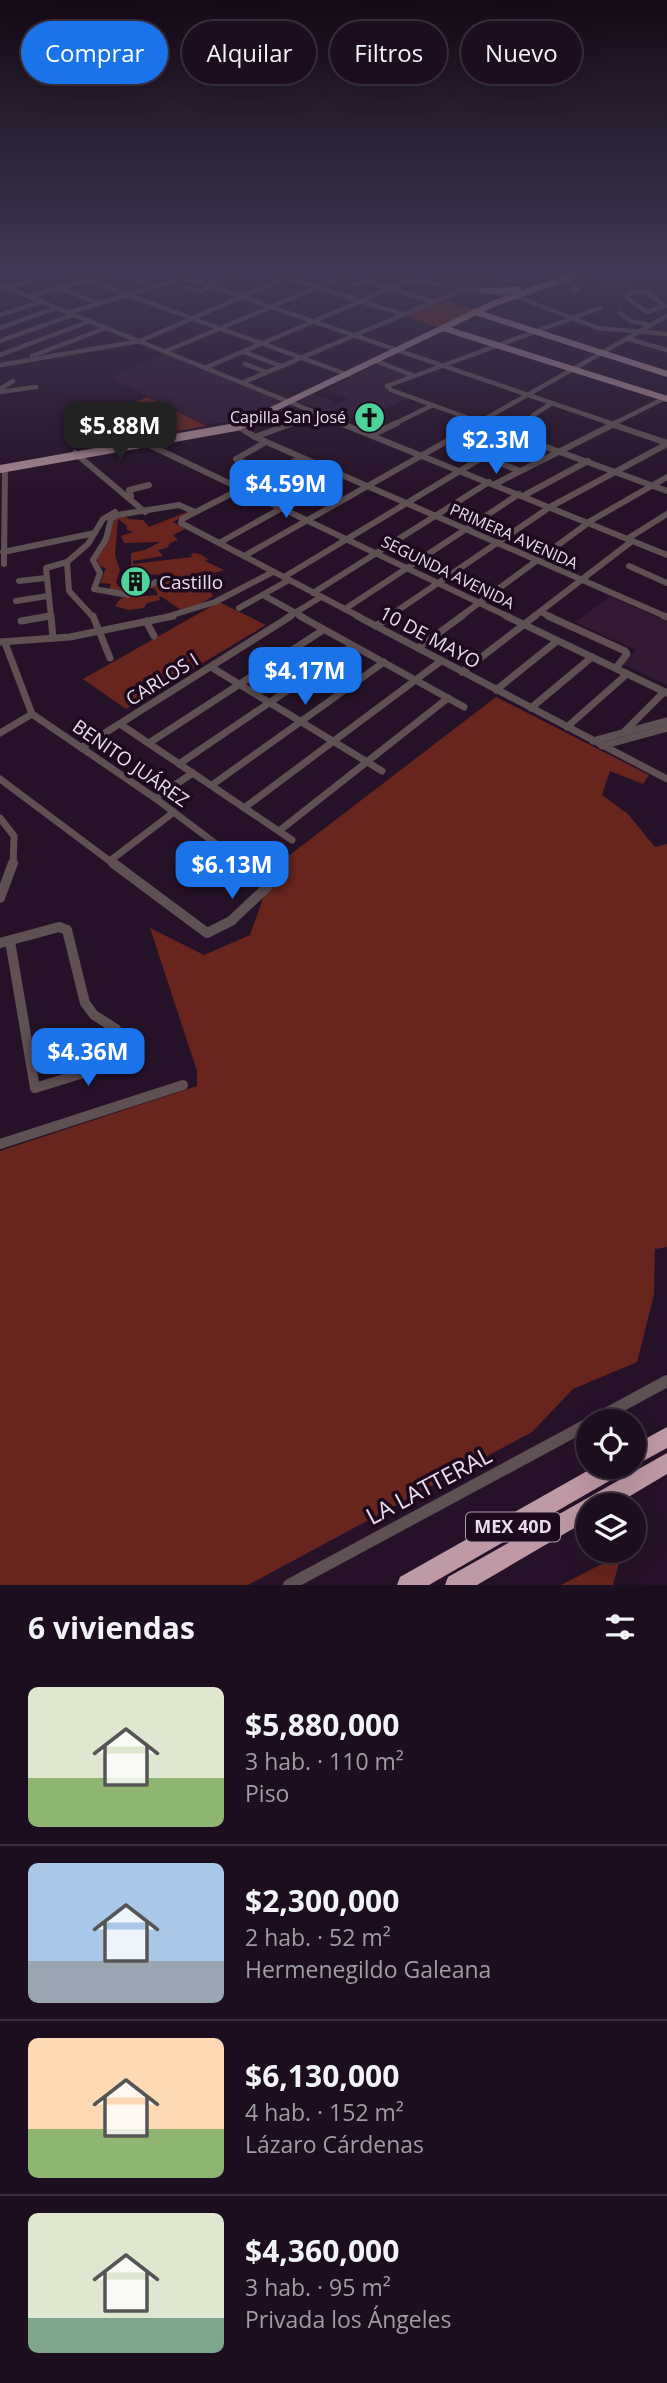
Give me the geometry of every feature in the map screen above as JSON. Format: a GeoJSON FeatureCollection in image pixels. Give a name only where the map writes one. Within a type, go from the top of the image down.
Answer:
{"type":"FeatureCollection","features":[{"type":"Feature","properties":{"kind":"highway"},"geometry":{"type":"LineString","coordinates":[[646,1450],[667,1437]]}},
{"type":"Feature","properties":{"kind":"highway"},"geometry":{"type":"LineString","coordinates":[[616,1493],[667,1463]]}},
{"type":"Feature","properties":{"kind":"highway","name":"MEX 40D"},"geometry":{"type":"LineString","coordinates":[[408,1585],[593,1479]]}},
{"type":"Feature","properties":{"kind":"highway","name":"MEX 40D"},"geometry":{"type":"LineString","coordinates":[[456,1585],[576,1516]]}},
{"type":"Feature","properties":{"kind":"main road"},"geometry":{"type":"LineString","coordinates":[[2,468],[238,425],[293,402],[405,347]]}},
{"type":"Feature","properties":{"kind":"main road"},"geometry":{"type":"LineString","coordinates":[[505,347],[666,398]]}},
{"type":"Feature","properties":{"kind":"main road"},"geometry":{"type":"LineString","coordinates":[[584,347],[667,374]]}},
{"type":"Feature","properties":{"kind":"street"},"geometry":{"type":"LineString","coordinates":[[0,357],[25,347]]}},
{"type":"Feature","properties":{"kind":"street"},"geometry":{"type":"LineString","coordinates":[[0,357],[14,363],[56,347]]}},
{"type":"Feature","properties":{"kind":"street"},"geometry":{"type":"LineString","coordinates":[[0,365],[106,347]]}},
{"type":"Feature","properties":{"kind":"street"},"geometry":{"type":"LineString","coordinates":[[156,347],[667,555]]}},
{"type":"Feature","properties":{"kind":"street"},"geometry":{"type":"LineString","coordinates":[[166,351],[175,347]]}},
{"type":"Feature","properties":{"kind":"street"},"geometry":{"type":"LineString","coordinates":[[207,367],[256,347]]}},
{"type":"Feature","properties":{"kind":"street"},"geometry":{"type":"LineString","coordinates":[[272,347],[349,375]]}},
{"type":"Feature","properties":{"kind":"street"},"geometry":{"type":"LineString","coordinates":[[244,382],[325,347]]}},
{"type":"Feature","properties":{"kind":"street"},"geometry":{"type":"LineString","coordinates":[[390,347],[667,444]]}},
{"type":"Feature","properties":{"kind":"street"},"geometry":{"type":"LineString","coordinates":[[488,347],[387,386],[391,390],[667,491]]}},
{"type":"Feature","properties":{"kind":"street"},"geometry":{"type":"LineString","coordinates":[[244,556],[616,347]]}},
{"type":"Feature","properties":{"kind":"street"},"geometry":{"type":"LineString","coordinates":[[244,352],[281,366]]}},
{"type":"Feature","properties":{"kind":"street"},"geometry":{"type":"LineString","coordinates":[[376,361],[412,376]]}},
{"type":"Feature","properties":{"kind":"street"},"geometry":{"type":"LineString","coordinates":[[246,364],[266,372]]}},
{"type":"Feature","properties":{"kind":"street"},"geometry":{"type":"LineString","coordinates":[[0,381],[13,381],[0,390]]}},
{"type":"Feature","properties":{"kind":"street"},"geometry":{"type":"LineString","coordinates":[[0,390],[36,387]]}},
{"type":"Feature","properties":{"kind":"street"},"geometry":{"type":"LineString","coordinates":[[313,593],[492,483],[666,398]]}},
{"type":"Feature","properties":{"kind":"street"},"geometry":{"type":"LineString","coordinates":[[531,416],[552,403]]}},
{"type":"Feature","properties":{"kind":"street"},"geometry":{"type":"LineString","coordinates":[[372,435],[433,405]]}},
{"type":"Feature","properties":{"kind":"street"},"geometry":{"type":"LineString","coordinates":[[255,437],[318,412]]}},
{"type":"Feature","properties":{"kind":"street","name":"PRIMERA AVENIDA"},"geometry":{"type":"LineString","coordinates":[[238,425],[255,437],[667,617]]}},
{"type":"Feature","properties":{"kind":"street"},"geometry":{"type":"LineString","coordinates":[[239,608],[405,503],[518,436]]}},
{"type":"Feature","properties":{"kind":"street","name":"SEGUNDA AVENIDA"},"geometry":{"type":"LineString","coordinates":[[143,442],[666,693]]}},
{"type":"Feature","properties":{"kind":"street"},"geometry":{"type":"LineString","coordinates":[[267,442],[236,458],[268,474]]}},
{"type":"Feature","properties":{"kind":"street"},"geometry":{"type":"LineString","coordinates":[[376,626],[550,507],[667,444]]}},
{"type":"Feature","properties":{"kind":"street"},"geometry":{"type":"LineString","coordinates":[[76,454],[143,510]]}},
{"type":"Feature","properties":{"kind":"street"},"geometry":{"type":"LineString","coordinates":[[482,456],[520,471]]}},
{"type":"Feature","properties":{"kind":"street"},"geometry":{"type":"LineString","coordinates":[[53,638],[46,567],[67,562],[89,544],[106,516],[118,511],[184,506],[195,512],[301,457]]}},
{"type":"Feature","properties":{"kind":"street"},"geometry":{"type":"LineString","coordinates":[[345,609],[465,529],[521,495],[588,461]]}},
{"type":"Feature","properties":{"kind":"street"},"geometry":{"type":"LineString","coordinates":[[2,468],[4,564]]}},
{"type":"Feature","properties":{"kind":"street"},"geometry":{"type":"LineString","coordinates":[[219,543],[341,475]]}},
{"type":"Feature","properties":{"kind":"street"},"geometry":{"type":"LineString","coordinates":[[418,648],[590,523],[667,477]]}},
{"type":"Feature","properties":{"kind":"street"},"geometry":{"type":"LineString","coordinates":[[143,510],[128,492],[149,485]]}},
{"type":"Feature","properties":{"kind":"street"},"geometry":{"type":"LineString","coordinates":[[143,510],[117,515],[111,519],[102,547],[94,557],[93,563],[100,575],[93,587],[96,590],[124,595],[156,582]]}},
{"type":"Feature","properties":{"kind":"street","name":"10 DE MAYO"},"geometry":{"type":"LineString","coordinates":[[195,512],[180,522],[667,779]]}},
{"type":"Feature","properties":{"kind":"street"},"geometry":{"type":"LineString","coordinates":[[462,672],[629,540],[667,514]]}},
{"type":"Feature","properties":{"kind":"street"},"geometry":{"type":"LineString","coordinates":[[3,552],[95,533]]}},
{"type":"Feature","properties":{"kind":"street"},"geometry":{"type":"LineString","coordinates":[[67,562],[69,590],[91,612],[110,658]]}},
{"type":"Feature","properties":{"kind":"street"},"geometry":{"type":"LineString","coordinates":[[629,566],[667,583]]}},
{"type":"Feature","properties":{"kind":"street"},"geometry":{"type":"LineString","coordinates":[[0,733],[32,714],[3,643],[99,630],[207,606],[273,572]]}},
{"type":"Feature","properties":{"kind":"street"},"geometry":{"type":"LineString","coordinates":[[19,581],[46,578]]}},
{"type":"Feature","properties":{"kind":"street"},"geometry":{"type":"LineString","coordinates":[[263,595],[464,707]]}},
{"type":"Feature","properties":{"kind":"street"},"geometry":{"type":"LineString","coordinates":[[16,601],[48,596]]}},
{"type":"Feature","properties":{"kind":"street","name":"CARLOS I"},"geometry":{"type":"LineString","coordinates":[[81,748],[321,597]]}},
{"type":"Feature","properties":{"kind":"street"},"geometry":{"type":"LineString","coordinates":[[540,611],[625,651],[627,654],[616,668]]}},
{"type":"Feature","properties":{"kind":"street"},"geometry":{"type":"LineString","coordinates":[[21,621],[50,616]]}},
{"type":"Feature","properties":{"kind":"street"},"geometry":{"type":"LineString","coordinates":[[146,621],[154,636]]}},
{"type":"Feature","properties":{"kind":"street"},"geometry":{"type":"LineString","coordinates":[[149,743],[323,629]]}},
{"type":"Feature","properties":{"kind":"street"},"geometry":{"type":"LineString","coordinates":[[496,690],[557,640]]}},
{"type":"Feature","properties":{"kind":"street"},"geometry":{"type":"LineString","coordinates":[[179,764],[352,646]]}},
{"type":"Feature","properties":{"kind":"street"},"geometry":{"type":"LineString","coordinates":[[531,708],[592,657]]}},
{"type":"Feature","properties":{"kind":"street"},"geometry":{"type":"LineString","coordinates":[[244,808],[440,661]]}},
{"type":"Feature","properties":{"kind":"street"},"geometry":{"type":"LineString","coordinates":[[212,785],[384,662]]}},
{"type":"Feature","properties":{"kind":"street"},"geometry":{"type":"LineString","coordinates":[[211,667],[382,772]]}},
{"type":"Feature","properties":{"kind":"street"},"geometry":{"type":"LineString","coordinates":[[567,727],[627,674]]}},
{"type":"Feature","properties":{"kind":"street"},"geometry":{"type":"LineString","coordinates":[[622,733],[666,693]]}},
{"type":"Feature","properties":{"kind":"street"},"geometry":{"type":"LineString","coordinates":[[279,831],[448,698]]}},
{"type":"Feature","properties":{"kind":"street","name":"BENITO JUÁREZ"},"geometry":{"type":"LineString","coordinates":[[32,714],[155,799],[266,881],[267,887],[240,913],[219,929],[207,933],[111,860]]}},
{"type":"Feature","properties":{"kind":"street"},"geometry":{"type":"LineString","coordinates":[[593,741],[667,722]]}},
{"type":"Feature","properties":{"kind":"street"},"geometry":{"type":"LineString","coordinates":[[120,724],[292,840]]}},
{"type":"Feature","properties":{"kind":"street"},"geometry":{"type":"LineString","coordinates":[[602,746],[667,728]]}},
{"type":"Feature","properties":{"kind":"street"},"geometry":{"type":"LineString","coordinates":[[155,799],[192,773]]}},
{"type":"Feature","properties":{"kind":"street"},"geometry":{"type":"LineString","coordinates":[[0,779],[111,860],[174,813]]}},
{"type":"Feature","properties":{"kind":"street"},"geometry":{"type":"LineString","coordinates":[[0,818],[12,831],[15,849],[14,865],[0,898]]}},
{"type":"Feature","properties":{"kind":"street"},"geometry":{"type":"LineString","coordinates":[[59,927],[67,930],[85,1003],[94,1015],[116,1029],[125,1053],[119,1062],[35,1088],[3,942],[59,927]]}},
{"type":"Feature","properties":{"kind":"street"},"geometry":{"type":"LineString","coordinates":[[0,1144],[183,1085]]}},
{"type":"Feature","properties":{"kind":"street"},"geometry":{"type":"LineString","coordinates":[[615,1409],[667,1381]]}},
{"type":"Feature","properties":{"kind":"street","name":"LA LATTERAL"},"geometry":{"type":"LineString","coordinates":[[289,1585],[576,1430]]}},
{"type":"Feature","properties":{"kind":"shaded area"},"geometry":{"type":"Polygon","coordinates":[[[165,353],[284,401],[261,413],[236,421],[205,424],[109,377],[165,353]]]}},
{"type":"Feature","properties":{"kind":"shaded area"},"geometry":{"type":"Polygon","coordinates":[[[379,364],[407,375],[383,386],[384,389],[408,398],[382,410],[373,408],[345,420],[299,401],[314,394],[335,402],[325,409],[348,399],[327,390],[379,364]]]}},
{"type":"Feature","properties":{"kind":"shaded area"},"geometry":{"type":"Polygon","coordinates":[[[147,397],[207,426],[149,436],[104,416],[147,397]]]}},
{"type":"Feature","properties":{"kind":"shaded area"},"geometry":{"type":"Polygon","coordinates":[[[189,513],[173,522],[185,529],[173,535],[178,540],[170,543],[167,548],[158,550],[163,556],[133,561],[133,564],[200,554],[208,559],[205,561],[224,570],[201,577],[213,596],[197,606],[181,610],[162,597],[147,603],[144,608],[129,610],[115,606],[121,598],[158,595],[155,589],[149,587],[175,579],[173,575],[131,574],[131,553],[145,550],[160,542],[124,543],[121,536],[133,532],[127,530],[127,526],[118,519],[115,555],[120,570],[116,582],[119,587],[136,588],[122,593],[109,589],[111,584],[100,583],[106,568],[100,566],[97,558],[115,519],[124,516],[143,520],[149,527],[189,513]]]}},
{"type":"Feature","properties":{"kind":"shaded area"},"geometry":{"type":"Polygon","coordinates":[[[610,597],[667,621],[667,685],[623,664],[636,650],[575,622],[610,597]]]}},
{"type":"Feature","properties":{"kind":"shaded area"},"geometry":{"type":"Polygon","coordinates":[[[219,602],[266,625],[126,709],[83,679],[219,602]]]}},
{"type":"Feature","properties":{"kind":"shaded area"},"geometry":{"type":"Polygon","coordinates":[[[496,697],[649,775],[643,784],[610,771],[602,795],[628,814],[655,847],[667,844],[667,1247],[655,1249],[654,1294],[637,1362],[573,1389],[532,1432],[248,1585],[0,1585],[0,1151],[197,1086],[197,1071],[150,928],[204,955],[250,935],[274,867],[496,697]]]}},
{"type":"Feature","properties":{"kind":"shaded area"},"geometry":{"type":"Polygon","coordinates":[[[619,1563],[613,1585],[561,1585],[600,1565],[619,1563]]]}},
{"type":"Feature","properties":{"kind":"place","name":"Capilla San José"},"geometry":{"type":"Point","coordinates":[369,417]}},
{"type":"Feature","properties":{"kind":"place","name":"Castillo"},"geometry":{"type":"Point","coordinates":[136,582]}}]}
